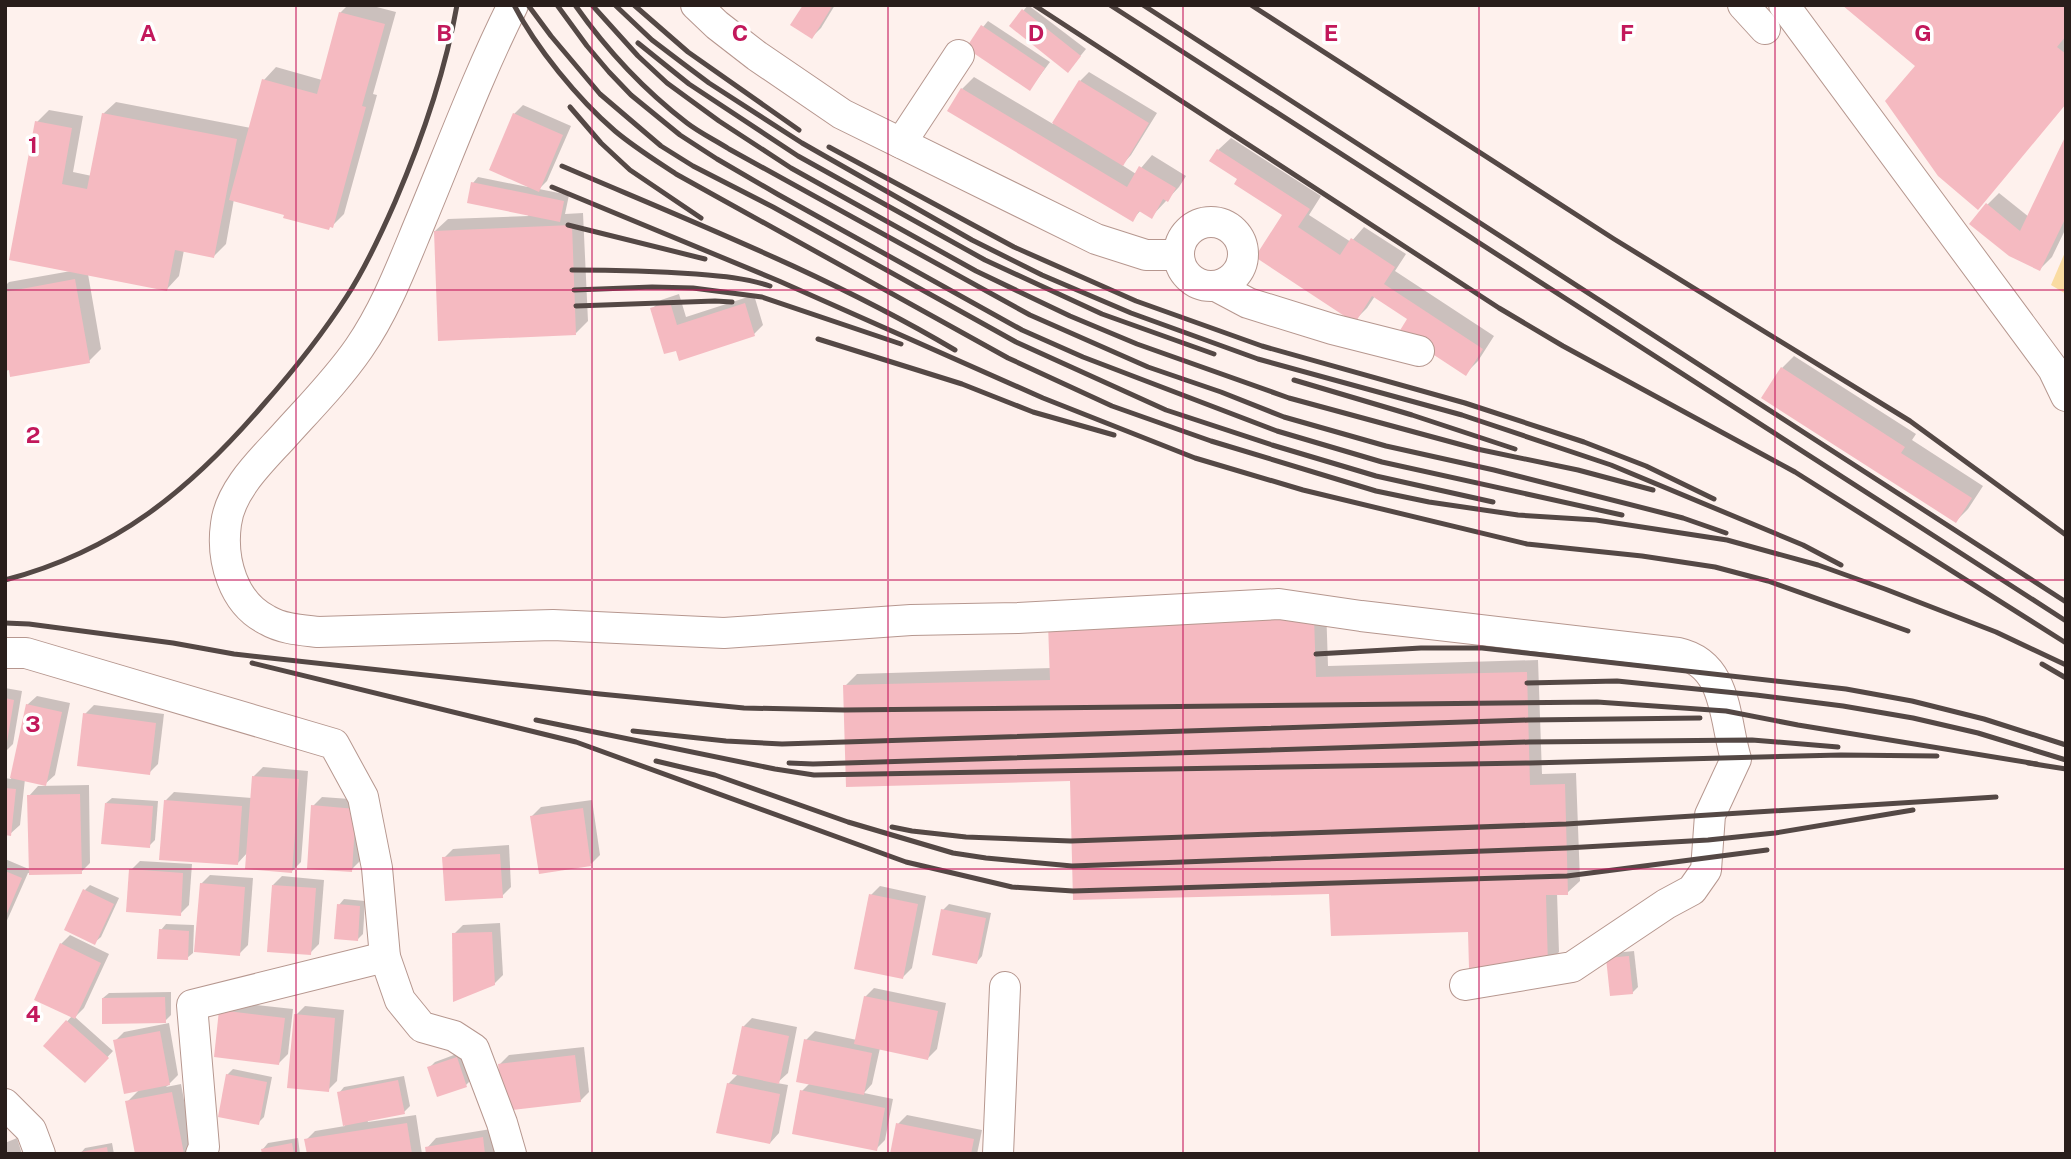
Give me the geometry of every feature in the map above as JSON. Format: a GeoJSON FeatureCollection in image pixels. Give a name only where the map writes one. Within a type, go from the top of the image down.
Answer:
{"type":"FeatureCollection","features":[{"type":"Feature","properties":{"kind":"street"},"geometry":{"type":"LineString","coordinates":[[513,5],[483,68],[399,274],[376,322],[337,376],[253,471],[237,493],[229,511],[225,530],[226,561],[233,584],[247,606],[267,621],[289,629],[318,632],[553,625],[724,633],[898,621],[1018,618],[1279,604],[1692,656],[1712,675],[1721,692],[1736,759],[1710,815],[1706,870],[1692,890],[1666,904],[1572,967],[1465,985]]}},
{"type":"Feature","properties":{"kind":"street"},"geometry":{"type":"LineString","coordinates":[[696,5],[717,25],[757,55],[842,114],[1096,239],[1146,255],[1178,255]]}},
{"type":"Feature","properties":{"kind":"street"},"geometry":{"type":"LineString","coordinates":[[1744,5],[1765,29]]}},
{"type":"Feature","properties":{"kind":"street"},"geometry":{"type":"LineString","coordinates":[[1784,5],[2059,374],[2066,396]]}},
{"type":"Feature","properties":{"kind":"street"},"geometry":{"type":"LineString","coordinates":[[901,143],[959,55]]}},
{"type":"Feature","properties":{"kind":"street"},"geometry":{"type":"LineString","coordinates":[[1212,222],[1223,224],[1232,230],[1242,246],[1243,258],[1240,269],[1227,282],[1216,286],[1205,286],[1186,275],[1178,255],[1185,234],[1193,227],[1212,222]]}},
{"type":"Feature","properties":{"kind":"street"},"geometry":{"type":"LineString","coordinates":[[1216,286],[1248,303],[1332,329],[1419,351]]}},
{"type":"Feature","properties":{"kind":"street"},"geometry":{"type":"LineString","coordinates":[[5,653],[26,653],[334,744],[363,797],[377,868],[385,957],[400,1000],[422,1027],[454,1036],[474,1048],[511,1154]]}},
{"type":"Feature","properties":{"kind":"street"},"geometry":{"type":"LineString","coordinates":[[201,1154],[204,1147],[192,1005],[385,957]]}},
{"type":"Feature","properties":{"kind":"street"},"geometry":{"type":"LineString","coordinates":[[998,1154],[1005,987]]}},
{"type":"Feature","properties":{"kind":"street"},"geometry":{"type":"LineString","coordinates":[[5,1104],[31,1130],[40,1154]]}},
{"type":"Feature","properties":{"kind":"shaded area"},"geometry":{"type":"Polygon","coordinates":[[[2066,250],[2066,294],[2051,285],[2066,250]]]}},
{"type":"Feature","properties":{"kind":"building"},"geometry":{"type":"Polygon","coordinates":[[[803,5],[833,5],[812,39],[790,25],[803,5]]]}},
{"type":"Feature","properties":{"kind":"building"},"geometry":{"type":"Polygon","coordinates":[[[1842,5],[2066,5],[2066,36],[2057,47],[2066,54],[2066,104],[1978,210],[1938,176],[1885,101],[1915,66],[1842,5]]]}},
{"type":"Feature","properties":{"kind":"building"},"geometry":{"type":"Polygon","coordinates":[[[1022,9],[1081,56],[1068,73],[1009,26],[1022,9]]]}},
{"type":"Feature","properties":{"kind":"building"},"geometry":{"type":"Polygon","coordinates":[[[339,12],[385,24],[362,106],[366,107],[333,228],[330,227],[329,230],[229,200],[262,79],[317,94],[339,12]]]}},
{"type":"Feature","properties":{"kind":"building"},"geometry":{"type":"Polygon","coordinates":[[[981,25],[1045,68],[1030,91],[966,48],[981,25]]]}},
{"type":"Feature","properties":{"kind":"building"},"geometry":{"type":"Polygon","coordinates":[[[1079,80],[1149,123],[1123,166],[1052,123],[1079,80]]]}},
{"type":"Feature","properties":{"kind":"building"},"geometry":{"type":"Polygon","coordinates":[[[961,88],[1127,187],[1139,166],[1176,188],[1168,202],[1163,199],[1152,219],[1139,211],[1133,222],[947,111],[961,88]]]}},
{"type":"Feature","properties":{"kind":"building"},"geometry":{"type":"Polygon","coordinates":[[[102,113],[237,139],[214,258],[175,250],[167,291],[9,260],[35,121],[72,128],[62,184],[87,189],[102,113]]]}},
{"type":"Feature","properties":{"kind":"building"},"geometry":{"type":"Polygon","coordinates":[[[513,113],[563,135],[539,192],[489,170],[513,113]]]}},
{"type":"Feature","properties":{"kind":"building"},"geometry":{"type":"Polygon","coordinates":[[[2066,135],[2066,217],[2040,271],[2009,256],[1969,224],[1986,203],[2020,231],[2066,135]]]}},
{"type":"Feature","properties":{"kind":"building"},"geometry":{"type":"Polygon","coordinates":[[[1217,149],[1310,209],[1298,227],[1340,255],[1351,238],[1395,267],[1384,284],[1483,349],[1466,376],[1399,332],[1407,319],[1372,296],[1355,323],[1255,257],[1282,215],[1234,184],[1237,179],[1209,161],[1217,149]]]}},
{"type":"Feature","properties":{"kind":"building"},"geometry":{"type":"Polygon","coordinates":[[[471,182],[564,201],[560,222],[467,203],[471,182]]]}},
{"type":"Feature","properties":{"kind":"building"},"geometry":{"type":"Polygon","coordinates":[[[572,225],[576,335],[438,341],[434,231],[572,225]]]}},
{"type":"Feature","properties":{"kind":"building"},"geometry":{"type":"Polygon","coordinates":[[[75,279],[90,363],[10,377],[9,370],[5,371],[5,292],[75,279]]]}},
{"type":"Feature","properties":{"kind":"building"},"geometry":{"type":"Polygon","coordinates":[[[670,302],[677,325],[745,303],[755,336],[679,361],[676,351],[664,354],[650,308],[670,302]]]}},
{"type":"Feature","properties":{"kind":"building"},"geometry":{"type":"Polygon","coordinates":[[[1781,367],[1905,447],[1901,453],[1972,498],[1956,523],[1761,398],[1781,367]]]}},
{"type":"Feature","properties":{"kind":"building"},"geometry":{"type":"Polygon","coordinates":[[[1314,617],[1316,677],[1527,672],[1530,785],[1565,784],[1568,895],[1546,895],[1548,966],[1469,968],[1468,932],[1331,936],[1329,894],[1073,900],[1070,781],[846,787],[843,685],[1050,680],[1048,624],[1314,617]]]}},
{"type":"Feature","properties":{"kind":"building"},"geometry":{"type":"Polygon","coordinates":[[[5,698],[14,700],[7,742],[5,742],[5,698]]]}},
{"type":"Feature","properties":{"kind":"building"},"geometry":{"type":"Polygon","coordinates":[[[26,704],[62,712],[46,786],[10,778],[26,704]]]}},
{"type":"Feature","properties":{"kind":"building"},"geometry":{"type":"Polygon","coordinates":[[[83,713],[156,723],[150,775],[77,766],[83,713]]]}},
{"type":"Feature","properties":{"kind":"building"},"geometry":{"type":"Polygon","coordinates":[[[252,776],[299,779],[292,873],[245,869],[252,776]]]}},
{"type":"Feature","properties":{"kind":"building"},"geometry":{"type":"Polygon","coordinates":[[[5,788],[16,789],[11,836],[5,835],[5,788]]]}},
{"type":"Feature","properties":{"kind":"building"},"geometry":{"type":"Polygon","coordinates":[[[80,794],[82,874],[29,875],[27,795],[80,794]]]}},
{"type":"Feature","properties":{"kind":"building"},"geometry":{"type":"Polygon","coordinates":[[[164,800],[242,806],[238,865],[159,860],[164,800]]]}},
{"type":"Feature","properties":{"kind":"building"},"geometry":{"type":"Polygon","coordinates":[[[105,803],[153,806],[150,848],[101,844],[105,803]]]}},
{"type":"Feature","properties":{"kind":"building"},"geometry":{"type":"Polygon","coordinates":[[[311,805],[356,809],[352,872],[307,869],[311,805]]]}},
{"type":"Feature","properties":{"kind":"building"},"geometry":{"type":"Polygon","coordinates":[[[583,808],[591,866],[539,874],[530,816],[583,808]]]}},
{"type":"Feature","properties":{"kind":"building"},"geometry":{"type":"Polygon","coordinates":[[[500,854],[503,898],[445,901],[442,857],[500,854]]]}},
{"type":"Feature","properties":{"kind":"building"},"geometry":{"type":"Polygon","coordinates":[[[129,869],[183,873],[181,916],[126,912],[129,869]]]}},
{"type":"Feature","properties":{"kind":"building"},"geometry":{"type":"Polygon","coordinates":[[[5,871],[22,878],[5,918],[5,871]]]}},
{"type":"Feature","properties":{"kind":"building"},"geometry":{"type":"Polygon","coordinates":[[[200,883],[245,887],[240,956],[194,952],[200,883]]]}},
{"type":"Feature","properties":{"kind":"building"},"geometry":{"type":"Polygon","coordinates":[[[272,885],[316,888],[311,955],[267,952],[272,885]]]}},
{"type":"Feature","properties":{"kind":"building"},"geometry":{"type":"Polygon","coordinates":[[[83,889],[114,904],[95,945],[64,930],[83,889]]]}},
{"type":"Feature","properties":{"kind":"building"},"geometry":{"type":"Polygon","coordinates":[[[869,894],[918,904],[903,979],[854,969],[869,894]]]}},
{"type":"Feature","properties":{"kind":"building"},"geometry":{"type":"Polygon","coordinates":[[[337,904],[360,906],[358,941],[334,939],[337,904]]]}},
{"type":"Feature","properties":{"kind":"building"},"geometry":{"type":"Polygon","coordinates":[[[941,909],[986,918],[977,964],[932,955],[941,909]]]}},
{"type":"Feature","properties":{"kind":"building"},"geometry":{"type":"Polygon","coordinates":[[[159,929],[189,931],[188,960],[157,959],[159,929]]]}},
{"type":"Feature","properties":{"kind":"building"},"geometry":{"type":"Polygon","coordinates":[[[492,932],[495,985],[453,1002],[452,933],[492,932]]]}},
{"type":"Feature","properties":{"kind":"building"},"geometry":{"type":"Polygon","coordinates":[[[60,943],[101,963],[75,1019],[34,1000],[60,943]]]}},
{"type":"Feature","properties":{"kind":"building"},"geometry":{"type":"Polygon","coordinates":[[[1629,956],[1633,994],[1610,996],[1606,958],[1629,956]]]}},
{"type":"Feature","properties":{"kind":"building"},"geometry":{"type":"Polygon","coordinates":[[[864,996],[938,1011],[928,1060],[854,1044],[864,996]]]}},
{"type":"Feature","properties":{"kind":"building"},"geometry":{"type":"Polygon","coordinates":[[[165,997],[166,1023],[102,1024],[102,998],[165,997]]]}},
{"type":"Feature","properties":{"kind":"building"},"geometry":{"type":"Polygon","coordinates":[[[219,1010],[285,1018],[279,1065],[214,1057],[219,1010]]]}},
{"type":"Feature","properties":{"kind":"building"},"geometry":{"type":"Polygon","coordinates":[[[294,1014],[335,1018],[329,1092],[287,1088],[294,1014]]]}},
{"type":"Feature","properties":{"kind":"building"},"geometry":{"type":"Polygon","coordinates":[[[66,1020],[109,1058],[85,1083],[43,1046],[66,1020]]]}},
{"type":"Feature","properties":{"kind":"building"},"geometry":{"type":"Polygon","coordinates":[[[742,1026],[789,1036],[779,1084],[732,1074],[742,1026]]]}},
{"type":"Feature","properties":{"kind":"building"},"geometry":{"type":"Polygon","coordinates":[[[160,1031],[170,1085],[124,1094],[113,1040],[160,1031]]]}},
{"type":"Feature","properties":{"kind":"building"},"geometry":{"type":"Polygon","coordinates":[[[804,1039],[872,1053],[864,1095],[796,1082],[804,1039]]]}},
{"type":"Feature","properties":{"kind":"building"},"geometry":{"type":"Polygon","coordinates":[[[575,1055],[581,1102],[504,1111],[498,1064],[575,1055]]]}},
{"type":"Feature","properties":{"kind":"building"},"geometry":{"type":"Polygon","coordinates":[[[457,1057],[467,1087],[437,1097],[427,1067],[457,1057]]]}},
{"type":"Feature","properties":{"kind":"building"},"geometry":{"type":"Polygon","coordinates":[[[226,1074],[267,1082],[259,1125],[218,1117],[226,1074]]]}},
{"type":"Feature","properties":{"kind":"building"},"geometry":{"type":"Polygon","coordinates":[[[398,1080],[405,1114],[343,1126],[337,1092],[398,1080]]]}},
{"type":"Feature","properties":{"kind":"building"},"geometry":{"type":"Polygon","coordinates":[[[727,1083],[780,1094],[770,1144],[716,1133],[727,1083]]]}},
{"type":"Feature","properties":{"kind":"building"},"geometry":{"type":"Polygon","coordinates":[[[800,1090],[885,1108],[877,1151],[792,1134],[800,1090]]]}},
{"type":"Feature","properties":{"kind":"building"},"geometry":{"type":"Polygon","coordinates":[[[172,1092],[184,1154],[135,1154],[125,1101],[172,1092]]]}},
{"type":"Feature","properties":{"kind":"building"},"geometry":{"type":"Polygon","coordinates":[[[407,1123],[412,1154],[307,1154],[304,1139],[407,1123]]]}},
{"type":"Feature","properties":{"kind":"building"},"geometry":{"type":"Polygon","coordinates":[[[896,1123],[974,1139],[971,1154],[890,1154],[896,1123]]]}},
{"type":"Feature","properties":{"kind":"building"},"geometry":{"type":"Polygon","coordinates":[[[483,1137],[485,1154],[426,1154],[425,1147],[483,1137]]]}},
{"type":"Feature","properties":{"kind":"building"},"geometry":{"type":"Polygon","coordinates":[[[292,1143],[294,1154],[262,1154],[261,1149],[292,1143]]]}},
{"type":"Feature","properties":{"kind":"building"},"geometry":{"type":"Polygon","coordinates":[[[107,1147],[108,1154],[80,1152],[107,1147]]]}},
{"type":"Feature","properties":{"kind":"railway"},"geometry":{"type":"LineString","coordinates":[[5,580],[45,568],[82,552],[148,514],[179,490],[236,436],[307,352],[354,285],[395,202],[432,105],[457,5]]}},
{"type":"Feature","properties":{"kind":"railway"},"geometry":{"type":"LineString","coordinates":[[514,5],[546,55],[573,88],[615,131],[652,158],[676,174],[1008,358],[1112,406],[1211,441],[1376,491],[1518,515],[1596,520],[1727,540],[1818,565],[1885,589],[1996,632],[2066,665]]}},
{"type":"Feature","properties":{"kind":"railway"},"geometry":{"type":"LineString","coordinates":[[528,5],[600,94],[661,146],[1016,342],[1166,410],[1376,476],[1493,502]]}},
{"type":"Feature","properties":{"kind":"railway"},"geometry":{"type":"LineString","coordinates":[[557,5],[609,72],[631,95],[680,135],[779,195],[1022,330],[1083,357],[1277,431],[1382,462],[1622,515]]}},
{"type":"Feature","properties":{"kind":"railway"},"geometry":{"type":"LineString","coordinates":[[575,5],[626,68],[692,127],[1030,315],[1148,367],[1284,417],[1386,446],[1494,470],[1683,518],[1726,533]]}},
{"type":"Feature","properties":{"kind":"railway"},"geometry":{"type":"LineString","coordinates":[[592,5],[638,56],[667,83],[791,168],[976,271],[1070,316],[1137,344],[1289,398],[1477,449],[1578,470],[1653,490]]}},
{"type":"Feature","properties":{"kind":"railway"},"geometry":{"type":"LineString","coordinates":[[615,5],[652,40],[709,83],[802,143],[972,240],[1042,275],[1131,313],[1258,359],[1462,415],[1611,465],[1803,545],[1841,565]]}},
{"type":"Feature","properties":{"kind":"railway"},"geometry":{"type":"LineString","coordinates":[[634,5],[688,52],[799,130]]}},
{"type":"Feature","properties":{"kind":"railway"},"geometry":{"type":"LineString","coordinates":[[1034,5],[1499,308],[1563,346],[1795,472],[2066,643]]}},
{"type":"Feature","properties":{"kind":"railway"},"geometry":{"type":"LineString","coordinates":[[1110,5],[2066,621]]}},
{"type":"Feature","properties":{"kind":"railway"},"geometry":{"type":"LineString","coordinates":[[1143,5],[2066,602]]}},
{"type":"Feature","properties":{"kind":"railway"},"geometry":{"type":"LineString","coordinates":[[1251,5],[1614,239],[1910,421],[2066,535]]}},
{"type":"Feature","properties":{"kind":"railway"},"geometry":{"type":"LineString","coordinates":[[638,43],[689,84],[798,156],[985,260],[1102,314],[1214,354]]}},
{"type":"Feature","properties":{"kind":"railway"},"geometry":{"type":"LineString","coordinates":[[570,107],[601,143],[630,170],[701,218]]}},
{"type":"Feature","properties":{"kind":"railway"},"geometry":{"type":"LineString","coordinates":[[829,147],[1014,247],[1136,301],[1262,346],[1465,403],[1584,442],[1646,466],[1714,499]]}},
{"type":"Feature","properties":{"kind":"railway"},"geometry":{"type":"LineString","coordinates":[[562,166],[811,274],[955,350]]}},
{"type":"Feature","properties":{"kind":"railway"},"geometry":{"type":"LineString","coordinates":[[552,187],[779,281],[1043,398],[1195,458],[1303,490],[1527,544],[1715,567],[1768,581],[1908,631]]}},
{"type":"Feature","properties":{"kind":"railway"},"geometry":{"type":"LineString","coordinates":[[568,225],[705,259]]}},
{"type":"Feature","properties":{"kind":"railway"},"geometry":{"type":"LineString","coordinates":[[572,270],[696,274],[743,279],[770,286]]}},
{"type":"Feature","properties":{"kind":"railway"},"geometry":{"type":"LineString","coordinates":[[574,290],[693,288],[762,297],[901,344]]}},
{"type":"Feature","properties":{"kind":"railway"},"geometry":{"type":"LineString","coordinates":[[576,306],[732,302]]}},
{"type":"Feature","properties":{"kind":"railway"},"geometry":{"type":"LineString","coordinates":[[818,339],[962,384],[1033,412],[1114,435]]}},
{"type":"Feature","properties":{"kind":"railway"},"geometry":{"type":"LineString","coordinates":[[1294,380],[1515,449]]}},
{"type":"Feature","properties":{"kind":"railway"},"geometry":{"type":"LineString","coordinates":[[5,623],[173,643],[234,654],[744,708],[844,710],[1597,702],[1726,711],[2037,764]]}},
{"type":"Feature","properties":{"kind":"railway"},"geometry":{"type":"LineString","coordinates":[[1316,654],[1421,648],[1482,648],[1846,689],[1912,701],[1984,719],[2066,745]]}},
{"type":"Feature","properties":{"kind":"railway"},"geometry":{"type":"LineString","coordinates":[[252,663],[576,742],[906,862],[1012,887],[1073,891],[1567,876],[1767,850]]}},
{"type":"Feature","properties":{"kind":"railway"},"geometry":{"type":"LineString","coordinates":[[2042,664],[2066,678]]}},
{"type":"Feature","properties":{"kind":"railway"},"geometry":{"type":"LineString","coordinates":[[1527,683],[1617,681],[1843,706],[1978,733],[2066,760]]}},
{"type":"Feature","properties":{"kind":"railway"},"geometry":{"type":"LineString","coordinates":[[633,731],[782,744],[1528,720],[1700,718]]}},
{"type":"Feature","properties":{"kind":"railway"},"geometry":{"type":"LineString","coordinates":[[536,720],[814,775],[1841,755],[1937,756]]}},
{"type":"Feature","properties":{"kind":"railway"},"geometry":{"type":"LineString","coordinates":[[789,763],[1529,742],[1752,740],[1838,747]]}},
{"type":"Feature","properties":{"kind":"railway"},"geometry":{"type":"LineString","coordinates":[[656,761],[715,775],[848,822],[953,853],[1072,866],[1566,848],[1708,840],[1775,833],[1913,810]]}},
{"type":"Feature","properties":{"kind":"railway"},"geometry":{"type":"LineString","coordinates":[[2028,763],[2066,769]]}},
{"type":"Feature","properties":{"kind":"railway"},"geometry":{"type":"LineString","coordinates":[[892,827],[966,837],[1071,841],[1566,824],[1996,797]]}}]}
